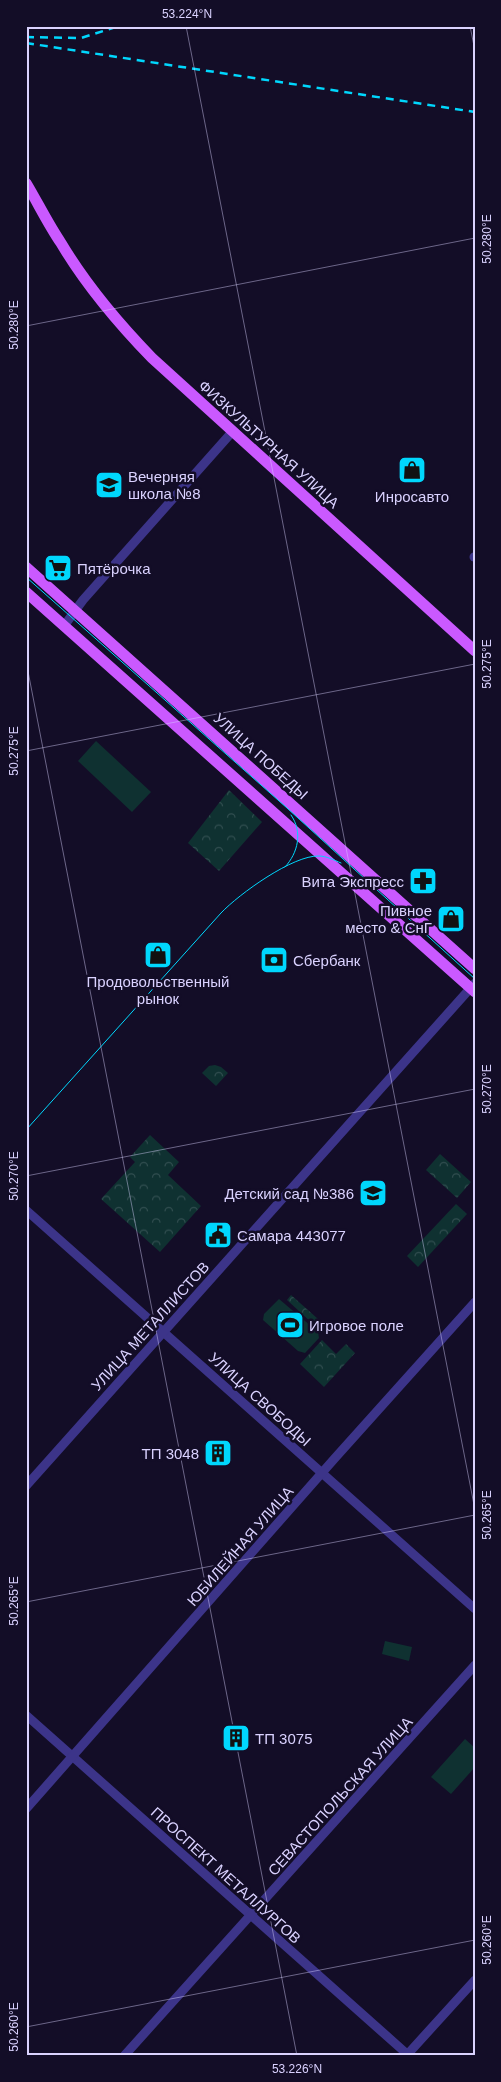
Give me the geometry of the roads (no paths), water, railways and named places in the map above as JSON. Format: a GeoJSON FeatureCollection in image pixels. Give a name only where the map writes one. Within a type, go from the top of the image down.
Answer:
{"type":"FeatureCollection","features":[{"type":"Feature","properties":{"kind":"main road","name":"ФИЗКУЛЬТУРНАЯ УЛИЦА"},"geometry":{"type":"LineString","coordinates":[[26,183],[61,244],[120,324],[152,358],[475,651]]}},
{"type":"Feature","properties":{"kind":"main road","name":"УЛИЦА ПОБЕДЫ"},"geometry":{"type":"LineString","coordinates":[[26,567],[475,969]]}},
{"type":"Feature","properties":{"kind":"main road"},"geometry":{"type":"LineString","coordinates":[[26,592],[473,988]]}},
{"type":"Feature","properties":{"kind":"street"},"geometry":{"type":"LineString","coordinates":[[64,626],[75,611],[233,431]]}},
{"type":"Feature","properties":{"kind":"street","name":"УЛИЦА МЕТАЛЛИСТОВ"},"geometry":{"type":"LineString","coordinates":[[26,1486],[473,988]]}},
{"type":"Feature","properties":{"kind":"street","name":"УЛИЦА СВОБОДЫ"},"geometry":{"type":"LineString","coordinates":[[26,1210],[475,1609]]}},
{"type":"Feature","properties":{"kind":"street","name":"ЮБИЛЕЙНАЯ УЛИЦА"},"geometry":{"type":"LineString","coordinates":[[26,1809],[475,1302]]}},
{"type":"Feature","properties":{"kind":"street","name":"СЕВАСТОПОЛЬСКАЯ УЛИЦА"},"geometry":{"type":"LineString","coordinates":[[124,2056],[475,1665]]}},
{"type":"Feature","properties":{"kind":"street","name":"ПРОСПЕКТ МЕТАЛЛУРГОВ"},"geometry":{"type":"LineString","coordinates":[[26,1715],[407,2055]]}},
{"type":"Feature","properties":{"kind":"street"},"geometry":{"type":"LineString","coordinates":[[407,2055],[475,1980]]}},
{"type":"Feature","properties":{"kind":"tram line"},"geometry":{"type":"LineString","coordinates":[[26,577],[287,808],[475,979]]}},
{"type":"Feature","properties":{"kind":"tram line"},"geometry":{"type":"LineString","coordinates":[[285,867],[296,849],[298,835],[291,815]]}},
{"type":"Feature","properties":{"kind":"tram line"},"geometry":{"type":"LineString","coordinates":[[26,1130],[229,905],[267,877],[308,857],[327,857],[341,863]]}},
{"type":"Feature","properties":{"kind":"railway"},"geometry":{"type":"LineString","coordinates":[[26,37],[81,38],[119,26]]}},
{"type":"Feature","properties":{"kind":"railway"},"geometry":{"type":"LineString","coordinates":[[26,43],[475,112]]}},
{"type":"Feature","properties":{"kind":"place","name":"Инросавто"},"geometry":{"type":"Point","coordinates":[412,470]}},
{"type":"Feature","properties":{"kind":"place","name":"Вечерняя школа №8"},"geometry":{"type":"Point","coordinates":[109,485]}},
{"type":"Feature","properties":{"kind":"place","name":"Пятёрочка"},"geometry":{"type":"Point","coordinates":[58,568]}},
{"type":"Feature","properties":{"kind":"place","name":"Вита Экспресс"},"geometry":{"type":"Point","coordinates":[423,881]}},
{"type":"Feature","properties":{"kind":"place","name":"Пивное место & СнГ"},"geometry":{"type":"Point","coordinates":[451,919]}},
{"type":"Feature","properties":{"kind":"place","name":"Продовольственный рынок"},"geometry":{"type":"Point","coordinates":[158,955]}},
{"type":"Feature","properties":{"kind":"place","name":"Сбербанк"},"geometry":{"type":"Point","coordinates":[274,960]}},
{"type":"Feature","properties":{"kind":"place","name":"Детский сад №386"},"geometry":{"type":"Point","coordinates":[373,1193]}},
{"type":"Feature","properties":{"kind":"place","name":"Самара 443077"},"geometry":{"type":"Point","coordinates":[218,1235]}},
{"type":"Feature","properties":{"kind":"place","name":"Игровое поле"},"geometry":{"type":"Point","coordinates":[290,1325]}},
{"type":"Feature","properties":{"kind":"place","name":"ТП 3048"},"geometry":{"type":"Point","coordinates":[218,1453]}},
{"type":"Feature","properties":{"kind":"place","name":"ТП 3075"},"geometry":{"type":"Point","coordinates":[236,1738]}}]}
